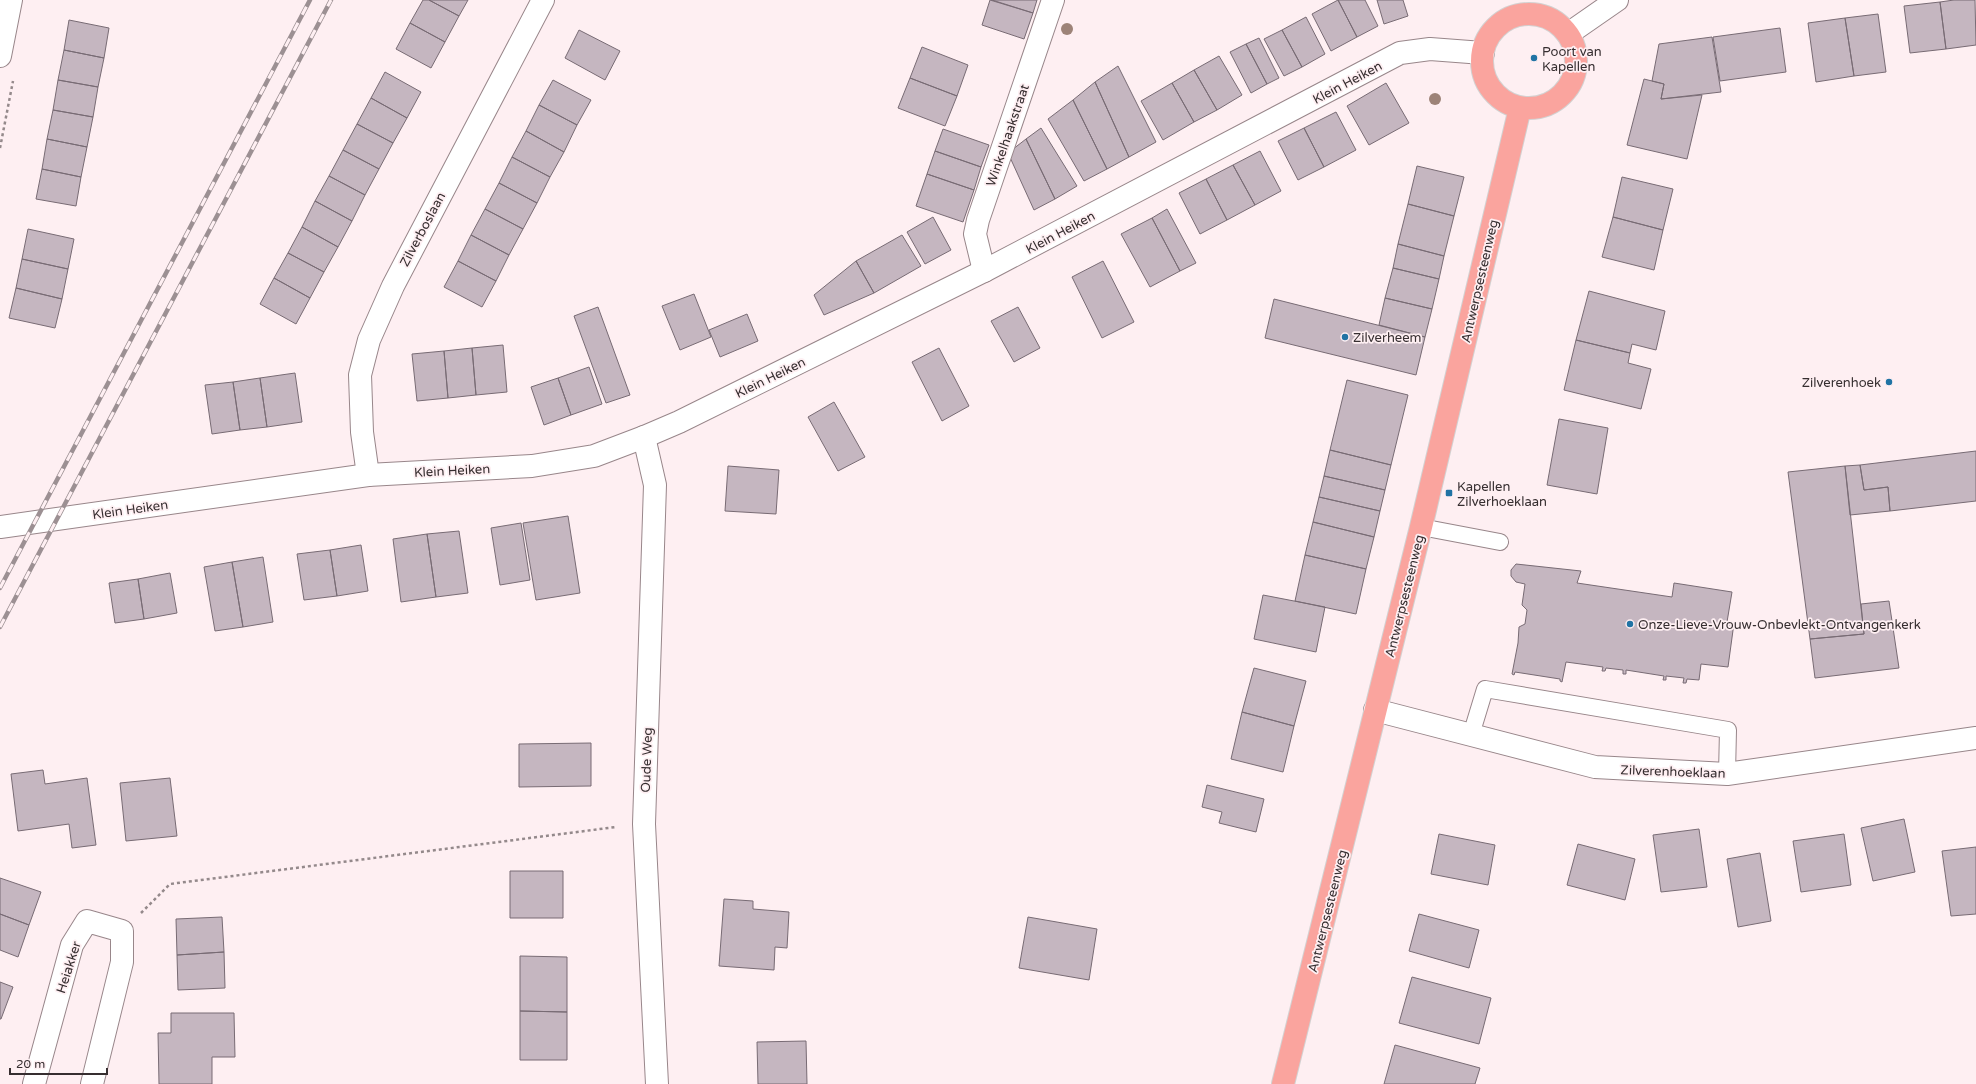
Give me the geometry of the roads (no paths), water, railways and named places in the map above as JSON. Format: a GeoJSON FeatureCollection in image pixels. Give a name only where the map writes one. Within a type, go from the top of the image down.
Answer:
{"type":"FeatureCollection","features":[{"type":"Feature","properties":{"kind":"main road"},"geometry":{"type":"LineString","coordinates":[[1544,8],[1568,34],[1574,46],[1576,60],[1575,74],[1569,87],[1560,98],[1548,105],[1534,108],[1520,108],[1507,103],[1495,94],[1487,82],[1483,68],[1483,53],[1488,38],[1502,23],[1511,18],[1544,8]]}},
{"type":"Feature","properties":{"kind":"main road","name":"Antwerpsesteenweg"},"geometry":{"type":"LineString","coordinates":[[1283,1084],[1421,527],[1520,108]]}},
{"type":"Feature","properties":{"kind":"street"},"geometry":{"type":"LineString","coordinates":[[0,56],[11,0]]}},
{"type":"Feature","properties":{"kind":"street","name":"Zilverboslaan"},"geometry":{"type":"LineString","coordinates":[[368,475],[362,432],[360,375],[369,340],[393,286],[543,0]]}},
{"type":"Feature","properties":{"kind":"street","name":"Winkelhaakstraat"},"geometry":{"type":"LineString","coordinates":[[984,271],[975,234],[978,220],[1053,0]]}},
{"type":"Feature","properties":{"kind":"street"},"geometry":{"type":"LineString","coordinates":[[1568,34],[1616,0]]}},
{"type":"Feature","properties":{"kind":"street","name":"Klein Heiken"},"geometry":{"type":"LineString","coordinates":[[0,528],[368,475],[532,466],[594,456],[644,437],[984,271],[1400,53],[1430,49],[1483,53]]}},
{"type":"Feature","properties":{"kind":"street","name":"Oude Weg"},"geometry":{"type":"LineString","coordinates":[[644,437],[655,485],[644,824],[658,1084]]}},
{"type":"Feature","properties":{"kind":"street","name":"Zilverenhoeklaan"},"geometry":{"type":"LineString","coordinates":[[1375,710],[1595,767],[1727,774],[1976,738]]}},
{"type":"Feature","properties":{"kind":"street","name":"Heiakker"},"geometry":{"type":"LineString","coordinates":[[34,1084],[72,945],[87,921],[122,931],[122,962],[92,1084]]}},
{"type":"Feature","properties":{"kind":"lane"},"geometry":{"type":"LineString","coordinates":[[1421,527],[1500,542]]}},
{"type":"Feature","properties":{"kind":"lane"},"geometry":{"type":"LineString","coordinates":[[1471,735],[1485,689],[1728,730],[1727,774]]}},
{"type":"Feature","properties":{"kind":"railway"},"geometry":{"type":"LineString","coordinates":[[0,588],[310,0]]}},
{"type":"Feature","properties":{"kind":"railway"},"geometry":{"type":"LineString","coordinates":[[0,627],[331,0]]}},
{"type":"Feature","properties":{"kind":"place","name":"Poort van Kapellen"},"geometry":{"type":"Point","coordinates":[1534,58]}},
{"type":"Feature","properties":{"kind":"place","name":"Zilverheem"},"geometry":{"type":"Point","coordinates":[1345,337]}},
{"type":"Feature","properties":{"kind":"place","name":"Zilverenhoek"},"geometry":{"type":"Point","coordinates":[1889,382]}},
{"type":"Feature","properties":{"kind":"place","name":"Kapellen Zilverhoeklaan"},"geometry":{"type":"Point","coordinates":[1449,493]}},
{"type":"Feature","properties":{"kind":"place","name":"Onze-Lieve-Vrouw-Onbevlekt-Ontvangenkerk"},"geometry":{"type":"Point","coordinates":[1630,624]}}]}
